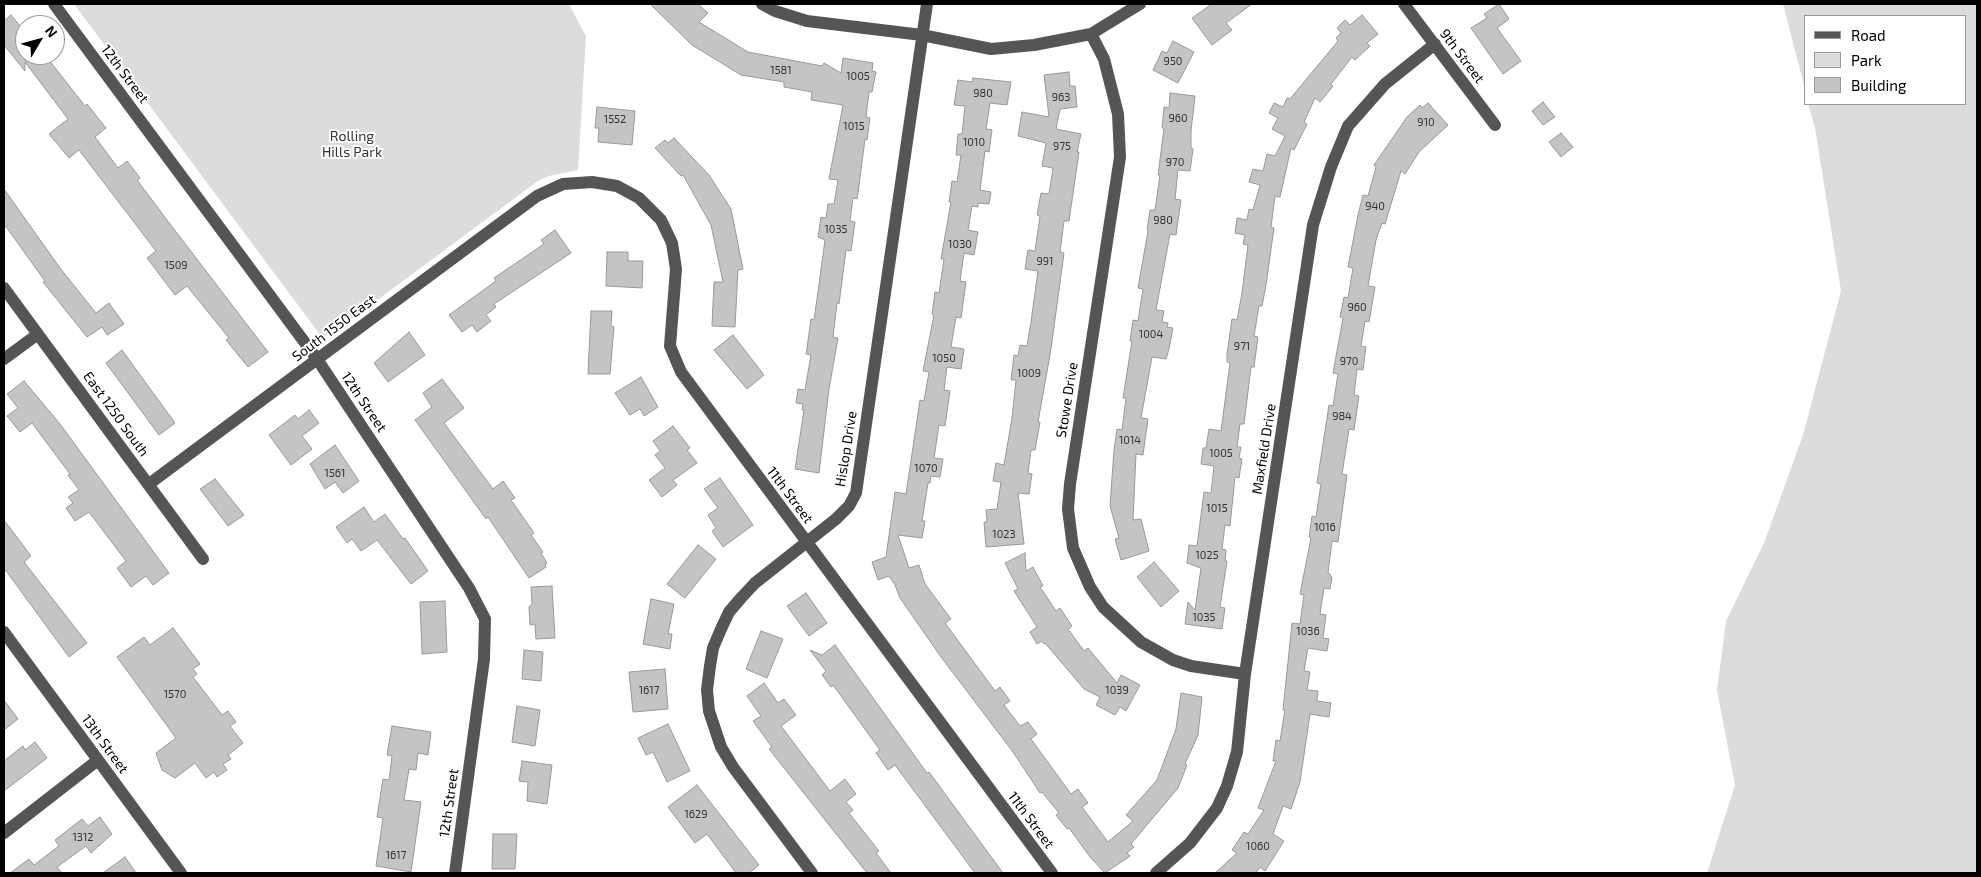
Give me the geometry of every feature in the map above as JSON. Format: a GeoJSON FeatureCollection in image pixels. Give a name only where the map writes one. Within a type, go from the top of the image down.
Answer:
{"type":"FeatureCollection","features":[{"type":"Feature","properties":{"kind":"street","name":"12th Street"},"geometry":{"type":"LineString","coordinates":[[54,4],[318,359],[469,588],[485,619],[484,659],[455,873]]}},
{"type":"Feature","properties":{"kind":"street"},"geometry":{"type":"LineString","coordinates":[[762,4],[775,11],[807,21],[922,35],[992,49],[1034,45],[1092,34],[1140,4]]}},
{"type":"Feature","properties":{"kind":"street","name":"Hislop Drive"},"geometry":{"type":"LineString","coordinates":[[812,873],[721,747],[710,711],[707,690],[714,648],[729,612],[756,583],[836,519],[849,506],[856,493],[928,4]]}},
{"type":"Feature","properties":{"kind":"street","name":"9th Street"},"geometry":{"type":"LineString","coordinates":[[1404,4],[1495,125]]}},
{"type":"Feature","properties":{"kind":"street","name":"Stowe Drive"},"geometry":{"type":"LineString","coordinates":[[1092,34],[1104,60],[1118,114],[1120,157],[1070,484],[1068,509],[1073,548],[1090,587],[1103,607],[1141,642],[1158,653],[1192,666],[1245,674]]}},
{"type":"Feature","properties":{"kind":"street","name":"Maxfield Drive"},"geometry":{"type":"LineString","coordinates":[[1156,873],[1190,843],[1217,808],[1228,786],[1237,752],[1245,674],[1313,225],[1331,167],[1348,126],[1385,84],[1434,44]]}},
{"type":"Feature","properties":{"kind":"street","name":"11th Street"},"geometry":{"type":"LineString","coordinates":[[537,196],[563,184],[592,182],[617,186],[639,198],[660,220],[672,243],[674,252],[676,268],[670,346],[680,372],[1052,873]]}},
{"type":"Feature","properties":{"kind":"street","name":"South 1550 East"},"geometry":{"type":"LineString","coordinates":[[149,484],[537,196]]}},
{"type":"Feature","properties":{"kind":"street","name":"East 1250 South"},"geometry":{"type":"LineString","coordinates":[[4,288],[203,559]]}},
{"type":"Feature","properties":{"kind":"street"},"geometry":{"type":"LineString","coordinates":[[4,359],[38,334]]}},
{"type":"Feature","properties":{"kind":"street","name":"13th Street"},"geometry":{"type":"LineString","coordinates":[[4,632],[181,873]]}},
{"type":"Feature","properties":{"kind":"street"},"geometry":{"type":"LineString","coordinates":[[4,832],[98,760]]}},
{"type":"Feature","properties":{"kind":"green space","name":"Rolling Hills Park"},"geometry":{"type":"Polygon","coordinates":[[[74,4],[569,4],[586,36],[578,170],[549,176],[538,181],[330,335],[321,336],[74,4]]]}},
{"type":"Feature","properties":{"kind":"green space"},"geometry":{"type":"Polygon","coordinates":[[[1783,4],[1977,4],[1977,873],[1707,873],[1735,785],[1717,690],[1726,621],[1764,543],[1803,435],[1841,291],[1815,128],[1808,105],[1966,105],[1966,15],[1804,15],[1804,85],[1783,4]]]}},
{"type":"Feature","properties":{"kind":"building"},"geometry":{"type":"Polygon","coordinates":[[[650,4],[698,4],[708,13],[699,22],[748,52],[822,66],[824,63],[841,73],[843,58],[873,63],[872,71],[876,72],[872,92],[869,92],[866,117],[870,118],[867,140],[865,139],[857,199],[853,198],[850,221],[855,222],[851,251],[846,250],[839,304],[837,303],[833,337],[838,338],[829,389],[819,473],[795,469],[804,410],[802,410],[803,404],[796,403],[798,389],[805,390],[811,355],[806,354],[811,319],[814,320],[825,240],[818,237],[821,217],[826,218],[828,204],[834,204],[838,180],[829,179],[843,105],[811,100],[812,92],[784,87],[784,82],[741,75],[692,45],[650,4]]]}},
{"type":"Feature","properties":{"kind":"building"},"geometry":{"type":"Polygon","coordinates":[[[1212,4],[1252,4],[1226,23],[1232,30],[1212,45],[1192,18],[1212,4]]]}},
{"type":"Feature","properties":{"kind":"building"},"geometry":{"type":"Polygon","coordinates":[[[1499,4],[1509,19],[1497,28],[1521,61],[1503,74],[1471,28],[1487,18],[1484,14],[1499,4]]]}},
{"type":"Feature","properties":{"kind":"building"},"geometry":{"type":"Polygon","coordinates":[[[11,15],[15,20],[15,59],[4,45],[4,21],[11,15]]]}},
{"type":"Feature","properties":{"kind":"building"},"geometry":{"type":"Polygon","coordinates":[[[1362,15],[1378,34],[1367,43],[1370,46],[1355,60],[1352,57],[1320,102],[1315,98],[1304,122],[1307,124],[1294,150],[1291,148],[1280,197],[1275,196],[1271,227],[1274,228],[1266,285],[1262,306],[1259,306],[1254,336],[1258,337],[1254,367],[1251,367],[1244,424],[1240,424],[1237,447],[1241,447],[1239,458],[1242,459],[1239,478],[1235,477],[1230,526],[1225,525],[1222,549],[1226,550],[1225,561],[1227,561],[1220,607],[1225,608],[1222,629],[1185,624],[1188,602],[1195,610],[1201,568],[1187,563],[1189,545],[1197,546],[1204,492],[1211,493],[1214,466],[1201,464],[1203,448],[1206,448],[1209,429],[1221,431],[1230,363],[1227,362],[1227,354],[1232,319],[1237,320],[1242,293],[1248,245],[1243,244],[1245,235],[1235,233],[1237,218],[1247,220],[1249,209],[1253,210],[1260,185],[1249,182],[1253,169],[1263,171],[1267,154],[1275,156],[1285,136],[1272,129],[1278,118],[1269,113],[1274,103],[1283,107],[1287,98],[1290,99],[1338,41],[1336,38],[1341,33],[1337,28],[1345,20],[1350,25],[1362,15]]]}},
{"type":"Feature","properties":{"kind":"building"},"geometry":{"type":"Polygon","coordinates":[[[1173,41],[1194,52],[1178,83],[1153,70],[1162,51],[1167,53],[1173,41]]]}},
{"type":"Feature","properties":{"kind":"building"},"geometry":{"type":"Polygon","coordinates":[[[27,65],[53,65],[85,106],[87,104],[106,128],[95,137],[118,168],[127,161],[140,178],[137,180],[268,352],[248,367],[226,340],[229,338],[187,286],[175,295],[147,258],[156,251],[79,150],[69,158],[49,134],[68,119],[27,65]]]}},
{"type":"Feature","properties":{"kind":"building"},"geometry":{"type":"Polygon","coordinates":[[[1069,72],[1070,86],[1075,86],[1077,107],[1060,109],[1056,129],[1081,134],[1077,152],[1079,152],[1069,221],[1064,221],[1060,252],[1064,253],[1051,349],[1038,422],[1040,422],[1035,450],[1031,450],[1028,473],[1032,474],[1029,494],[1018,493],[1024,544],[986,547],[984,522],[987,522],[986,510],[997,509],[1001,482],[993,481],[996,463],[1004,465],[1012,418],[1016,380],[1011,380],[1014,355],[1018,356],[1020,345],[1027,346],[1031,322],[1038,271],[1025,269],[1028,250],[1035,251],[1040,216],[1037,215],[1041,193],[1049,194],[1053,168],[1042,166],[1046,143],[1018,136],[1022,112],[1049,117],[1044,75],[1069,72]]]}},
{"type":"Feature","properties":{"kind":"building"},"geometry":{"type":"Polygon","coordinates":[[[973,78],[1011,82],[1007,105],[990,103],[986,129],[992,130],[989,152],[985,151],[980,190],[991,192],[989,204],[978,203],[978,207],[972,206],[968,230],[978,232],[974,255],[964,253],[960,281],[966,282],[961,318],[956,317],[951,347],[964,349],[961,369],[947,367],[944,390],[950,391],[945,426],[939,425],[934,458],[943,459],[940,477],[931,476],[930,483],[928,483],[922,521],[925,521],[922,538],[898,535],[909,568],[919,565],[925,584],[951,619],[945,623],[995,691],[1000,687],[1010,701],[1004,705],[1020,726],[1028,722],[1037,734],[1031,739],[1071,794],[1078,789],[1088,803],[1082,807],[1108,842],[1133,821],[1126,815],[1157,780],[1176,729],[1181,693],[1202,697],[1198,735],[1185,764],[1187,765],[1178,788],[1131,844],[1134,847],[1127,853],[1130,856],[1105,873],[1090,857],[1069,828],[1067,829],[1056,815],[1059,813],[1042,792],[1040,793],[1013,752],[941,657],[900,598],[889,576],[878,580],[872,562],[886,557],[895,492],[906,494],[920,400],[924,401],[929,372],[923,371],[934,315],[932,314],[935,292],[939,293],[944,259],[941,259],[951,202],[949,202],[952,181],[957,182],[961,155],[956,155],[958,134],[962,134],[965,106],[954,105],[958,80],[972,82],[973,78]]]}},
{"type":"Feature","properties":{"kind":"building"},"geometry":{"type":"Polygon","coordinates":[[[1170,93],[1195,96],[1191,131],[1191,148],[1193,149],[1190,171],[1178,170],[1175,199],[1181,200],[1176,235],[1170,234],[1156,310],[1164,311],[1162,322],[1168,323],[1167,327],[1173,328],[1166,359],[1152,357],[1141,418],[1148,419],[1143,455],[1136,454],[1133,520],[1141,519],[1149,551],[1121,560],[1115,539],[1119,538],[1110,506],[1114,450],[1117,429],[1122,430],[1126,398],[1123,398],[1132,341],[1130,341],[1133,320],[1138,321],[1143,289],[1138,288],[1150,210],[1155,210],[1160,175],[1158,175],[1164,128],[1162,128],[1164,107],[1169,108],[1170,93]]]}},
{"type":"Feature","properties":{"kind":"building"},"geometry":{"type":"Polygon","coordinates":[[[1543,102],[1555,117],[1543,125],[1532,111],[1543,102]]]}},
{"type":"Feature","properties":{"kind":"building"},"geometry":{"type":"Polygon","coordinates":[[[1428,103],[1448,125],[1419,152],[1405,174],[1401,171],[1385,224],[1382,223],[1376,240],[1368,286],[1375,287],[1369,322],[1365,321],[1361,346],[1366,347],[1363,370],[1357,369],[1354,395],[1359,396],[1354,430],[1349,429],[1342,474],[1347,475],[1338,542],[1332,541],[1328,573],[1332,578],[1330,589],[1324,588],[1320,614],[1326,615],[1323,638],[1329,639],[1327,651],[1308,648],[1304,671],[1310,672],[1307,690],[1318,691],[1317,701],[1331,703],[1329,717],[1310,714],[1300,782],[1291,809],[1283,806],[1273,834],[1284,841],[1265,871],[1260,867],[1256,873],[1215,873],[1237,853],[1232,850],[1244,832],[1248,834],[1264,810],[1258,808],[1276,761],[1273,761],[1276,740],[1280,741],[1285,710],[1283,710],[1292,623],[1300,624],[1304,595],[1300,594],[1311,538],[1309,537],[1312,516],[1316,517],[1321,484],[1317,483],[1329,405],[1333,406],[1338,374],[1333,373],[1343,318],[1340,317],[1344,297],[1348,298],[1353,268],[1348,267],[1363,195],[1368,196],[1376,167],[1374,165],[1407,117],[1420,105],[1422,108],[1428,103]]]}},
{"type":"Feature","properties":{"kind":"building"},"geometry":{"type":"Polygon","coordinates":[[[597,107],[635,111],[632,145],[598,142],[599,128],[595,128],[597,107]]]}},
{"type":"Feature","properties":{"kind":"building"},"geometry":{"type":"Polygon","coordinates":[[[1561,133],[1573,147],[1561,157],[1549,142],[1561,133]]]}},
{"type":"Feature","properties":{"kind":"building"},"geometry":{"type":"Polygon","coordinates":[[[674,138],[709,175],[731,209],[743,269],[738,270],[735,327],[712,326],[714,282],[723,282],[711,225],[683,175],[681,176],[655,148],[665,140],[668,143],[674,138]]]}},
{"type":"Feature","properties":{"kind":"building"},"geometry":{"type":"Polygon","coordinates":[[[4,189],[60,268],[96,313],[109,303],[124,324],[107,335],[102,327],[87,337],[43,282],[45,281],[4,224],[4,189]]]}},
{"type":"Feature","properties":{"kind":"building"},"geometry":{"type":"Polygon","coordinates":[[[555,230],[571,253],[494,304],[496,307],[486,315],[491,321],[477,332],[472,325],[462,332],[449,315],[496,281],[494,278],[544,244],[541,240],[555,230]]]}},
{"type":"Feature","properties":{"kind":"building"},"geometry":{"type":"Polygon","coordinates":[[[607,252],[628,252],[628,261],[643,261],[642,288],[606,286],[607,252]]]}},
{"type":"Feature","properties":{"kind":"building"},"geometry":{"type":"Polygon","coordinates":[[[591,311],[612,311],[611,326],[614,327],[610,374],[588,374],[591,311]]]}},
{"type":"Feature","properties":{"kind":"building"},"geometry":{"type":"Polygon","coordinates":[[[409,332],[425,355],[388,382],[374,363],[409,332]]]}},
{"type":"Feature","properties":{"kind":"building"},"geometry":{"type":"Polygon","coordinates":[[[733,335],[764,375],[747,389],[714,350],[733,335]]]}},
{"type":"Feature","properties":{"kind":"building"},"geometry":{"type":"Polygon","coordinates":[[[122,350],[175,423],[159,435],[106,363],[122,350]]]}},
{"type":"Feature","properties":{"kind":"building"},"geometry":{"type":"Polygon","coordinates":[[[641,377],[658,407],[644,416],[640,409],[630,415],[615,393],[641,377]]]}},
{"type":"Feature","properties":{"kind":"building"},"geometry":{"type":"Polygon","coordinates":[[[442,379],[464,408],[444,423],[493,489],[503,481],[515,498],[511,500],[534,533],[531,535],[543,552],[541,553],[547,563],[545,564],[546,567],[529,578],[488,517],[486,519],[415,420],[432,407],[423,393],[442,379]]]}},
{"type":"Feature","properties":{"kind":"building"},"geometry":{"type":"Polygon","coordinates":[[[24,381],[60,424],[169,573],[153,585],[146,576],[131,587],[117,568],[126,561],[89,512],[75,521],[66,508],[73,503],[68,497],[79,490],[68,475],[70,474],[32,423],[20,432],[7,416],[18,408],[7,394],[24,381]]]}},
{"type":"Feature","properties":{"kind":"building"},"geometry":{"type":"Polygon","coordinates":[[[309,410],[319,423],[302,436],[312,449],[291,465],[269,435],[295,415],[298,419],[309,410]]]}},
{"type":"Feature","properties":{"kind":"building"},"geometry":{"type":"Polygon","coordinates":[[[673,426],[690,448],[687,450],[697,463],[673,480],[677,485],[662,497],[649,480],[665,468],[655,455],[660,451],[653,441],[673,426]]]}},
{"type":"Feature","properties":{"kind":"building"},"geometry":{"type":"Polygon","coordinates":[[[335,445],[359,481],[343,493],[335,482],[325,489],[310,464],[335,445]]]}},
{"type":"Feature","properties":{"kind":"building"},"geometry":{"type":"Polygon","coordinates":[[[720,478],[753,525],[723,547],[712,531],[716,528],[708,515],[718,508],[704,489],[720,478]]]}},
{"type":"Feature","properties":{"kind":"building"},"geometry":{"type":"Polygon","coordinates":[[[215,479],[244,515],[228,526],[200,489],[215,479]]]}},
{"type":"Feature","properties":{"kind":"building"},"geometry":{"type":"Polygon","coordinates":[[[364,507],[374,522],[385,514],[403,539],[405,538],[428,571],[411,584],[377,540],[361,551],[352,539],[347,543],[336,527],[364,507]]]}},
{"type":"Feature","properties":{"kind":"building"},"geometry":{"type":"Polygon","coordinates":[[[4,520],[31,556],[24,562],[87,643],[69,657],[4,568],[4,520]]]}},
{"type":"Feature","properties":{"kind":"building"},"geometry":{"type":"Polygon","coordinates":[[[698,545],[716,559],[685,598],[667,584],[698,545]]]}},
{"type":"Feature","properties":{"kind":"building"},"geometry":{"type":"Polygon","coordinates":[[[1025,553],[1026,571],[1033,567],[1043,586],[1040,587],[1056,611],[1060,608],[1072,626],[1068,629],[1084,651],[1088,648],[1117,683],[1121,675],[1140,685],[1126,711],[1120,707],[1115,715],[1096,705],[1100,697],[1084,689],[1045,643],[1042,641],[1037,644],[1030,632],[1037,627],[1014,591],[1018,589],[1005,563],[1025,553]]]}},
{"type":"Feature","properties":{"kind":"building"},"geometry":{"type":"Polygon","coordinates":[[[1154,562],[1179,591],[1161,607],[1137,577],[1154,562]]]}},
{"type":"Feature","properties":{"kind":"building"},"geometry":{"type":"Polygon","coordinates":[[[552,586],[555,638],[536,639],[535,624],[530,625],[531,587],[552,586]]]}},
{"type":"Feature","properties":{"kind":"building"},"geometry":{"type":"Polygon","coordinates":[[[806,593],[827,623],[809,636],[787,606],[806,593]]]}},
{"type":"Feature","properties":{"kind":"building"},"geometry":{"type":"Polygon","coordinates":[[[651,599],[674,604],[668,634],[672,634],[670,649],[643,644],[651,599]]]}},
{"type":"Feature","properties":{"kind":"building"},"geometry":{"type":"Polygon","coordinates":[[[445,601],[447,652],[422,654],[420,602],[445,601]]]}},
{"type":"Feature","properties":{"kind":"building"},"geometry":{"type":"Polygon","coordinates":[[[173,628],[200,664],[193,669],[197,674],[193,677],[222,715],[228,711],[236,722],[230,726],[243,743],[228,755],[231,759],[223,764],[227,770],[217,777],[214,772],[206,778],[195,763],[175,778],[162,770],[156,753],[176,738],[117,657],[144,637],[150,645],[173,628]]]}},
{"type":"Feature","properties":{"kind":"building"},"geometry":{"type":"Polygon","coordinates":[[[761,631],[783,639],[767,678],[746,669],[761,631]]]}},
{"type":"Feature","properties":{"kind":"building"},"geometry":{"type":"Polygon","coordinates":[[[835,645],[927,773],[929,772],[1003,873],[975,873],[895,765],[888,770],[876,753],[880,750],[833,685],[831,687],[822,675],[826,671],[810,650],[822,655],[835,645]]]}},
{"type":"Feature","properties":{"kind":"building"},"geometry":{"type":"Polygon","coordinates":[[[524,650],[543,652],[541,681],[522,679],[524,650]]]}},
{"type":"Feature","properties":{"kind":"building"},"geometry":{"type":"Polygon","coordinates":[[[665,669],[668,709],[633,712],[629,672],[665,669]]]}},
{"type":"Feature","properties":{"kind":"building"},"geometry":{"type":"Polygon","coordinates":[[[764,683],[778,703],[784,699],[796,715],[781,726],[830,791],[845,779],[856,794],[846,802],[853,810],[849,813],[879,851],[876,853],[891,873],[867,873],[769,749],[772,747],[753,721],[761,716],[747,696],[764,683]]]}},
{"type":"Feature","properties":{"kind":"building"},"geometry":{"type":"Polygon","coordinates":[[[4,700],[18,719],[4,730],[4,700]]]}},
{"type":"Feature","properties":{"kind":"building"},"geometry":{"type":"Polygon","coordinates":[[[517,706],[540,710],[535,746],[512,742],[517,706]]]}},
{"type":"Feature","properties":{"kind":"building"},"geometry":{"type":"Polygon","coordinates":[[[668,724],[690,771],[667,782],[653,752],[646,755],[638,738],[668,724]]]}},
{"type":"Feature","properties":{"kind":"building"},"geometry":{"type":"Polygon","coordinates":[[[392,726],[431,732],[428,755],[418,753],[416,770],[409,769],[404,800],[421,802],[411,872],[376,866],[383,818],[377,817],[383,779],[389,780],[392,756],[387,755],[392,726]]]}},
{"type":"Feature","properties":{"kind":"building"},"geometry":{"type":"Polygon","coordinates":[[[35,742],[47,758],[4,791],[4,761],[23,746],[25,750],[35,742]]]}},
{"type":"Feature","properties":{"kind":"building"},"geometry":{"type":"Polygon","coordinates":[[[522,761],[552,765],[547,804],[527,801],[528,782],[519,781],[522,761]]]}},
{"type":"Feature","properties":{"kind":"building"},"geometry":{"type":"Polygon","coordinates":[[[697,785],[759,865],[749,873],[736,873],[707,834],[695,843],[668,807],[697,785]]]}},
{"type":"Feature","properties":{"kind":"building"},"geometry":{"type":"Polygon","coordinates":[[[100,817],[112,834],[91,853],[86,846],[57,867],[62,873],[10,873],[29,859],[34,865],[59,846],[55,840],[82,819],[88,826],[100,817]]]}},
{"type":"Feature","properties":{"kind":"building"},"geometry":{"type":"Polygon","coordinates":[[[493,834],[517,834],[515,869],[492,869],[493,834]]]}},
{"type":"Feature","properties":{"kind":"building"},"geometry":{"type":"Polygon","coordinates":[[[125,857],[136,873],[103,873],[125,857]]]}}]}
